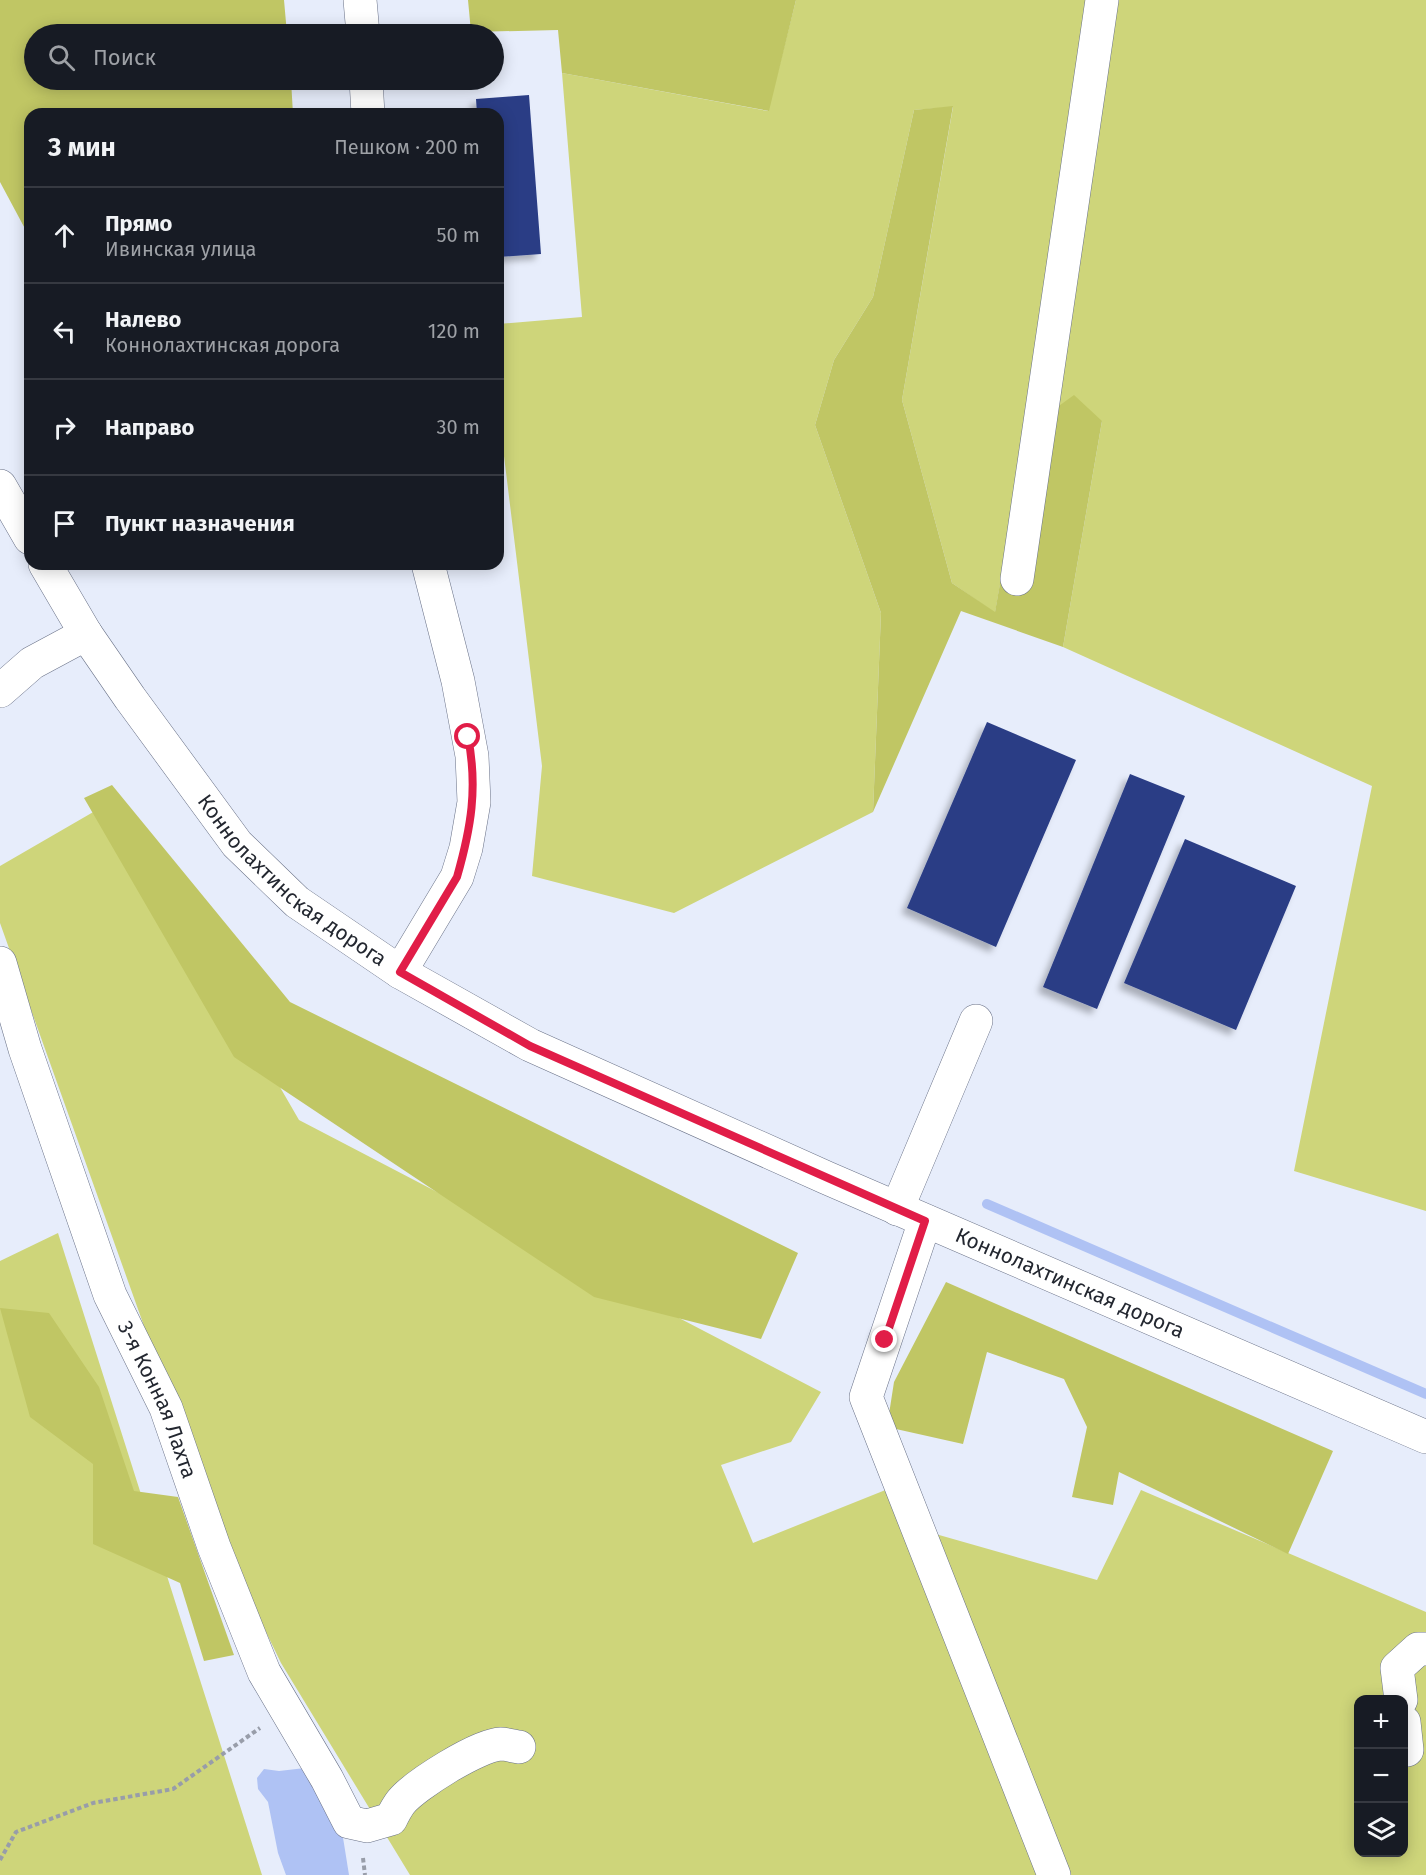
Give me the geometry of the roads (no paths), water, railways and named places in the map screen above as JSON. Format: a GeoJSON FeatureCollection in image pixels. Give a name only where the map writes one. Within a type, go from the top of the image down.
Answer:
{"type":"FeatureCollection","features":[{"type":"Feature","properties":{"kind":"main road"},"geometry":{"type":"LineString","coordinates":[[360,0],[362,24]]}},
{"type":"Feature","properties":{"kind":"main road"},"geometry":{"type":"LineString","coordinates":[[1017,579],[1102,0]]}},
{"type":"Feature","properties":{"kind":"main road"},"geometry":{"type":"LineString","coordinates":[[367,90],[368,108]]}},
{"type":"Feature","properties":{"kind":"main road"},"geometry":{"type":"LineString","coordinates":[[0,486],[24,528]]}},
{"type":"Feature","properties":{"kind":"main road","name":"Коннолахтинская дорога"},"geometry":{"type":"LineString","coordinates":[[49,570],[86,634],[130,698],[237,844],[297,902],[400,972],[530,1046],[911,1215],[1426,1437]]}},
{"type":"Feature","properties":{"kind":"main road"},"geometry":{"type":"LineString","coordinates":[[400,972],[457,877],[466,848],[474,802],[472,756],[458,681],[430,570]]}},
{"type":"Feature","properties":{"kind":"main road"},"geometry":{"type":"LineString","coordinates":[[0,691],[32,663],[86,634]]}},
{"type":"Feature","properties":{"kind":"main road","name":"3-я Конная Лахта"},"geometry":{"type":"LineString","coordinates":[[0,963],[25,1049],[110,1295],[166,1408],[214,1546],[264,1672],[327,1779],[349,1822],[367,1826],[391,1819],[401,1802],[456,1761],[484,1748],[501,1744],[519,1747]]}},
{"type":"Feature","properties":{"kind":"main road"},"geometry":{"type":"LineString","coordinates":[[976,1021],[911,1215],[866,1397],[1054,1875]]}},
{"type":"Feature","properties":{"kind":"main road"},"geometry":{"type":"LineString","coordinates":[[1400,1695],[1397,1668],[1418,1649],[1426,1649]]}},
{"type":"Feature","properties":{"kind":"water"},"geometry":{"type":"Polygon","coordinates":[[[305,1768],[341,1825],[349,1875],[286,1875],[278,1853],[268,1802],[258,1789],[257,1778],[264,1769],[279,1771],[305,1768]]]}},
{"type":"Feature","properties":{"kind":"waterway"},"geometry":{"type":"LineString","coordinates":[[987,1204],[1426,1394]]}}]}
